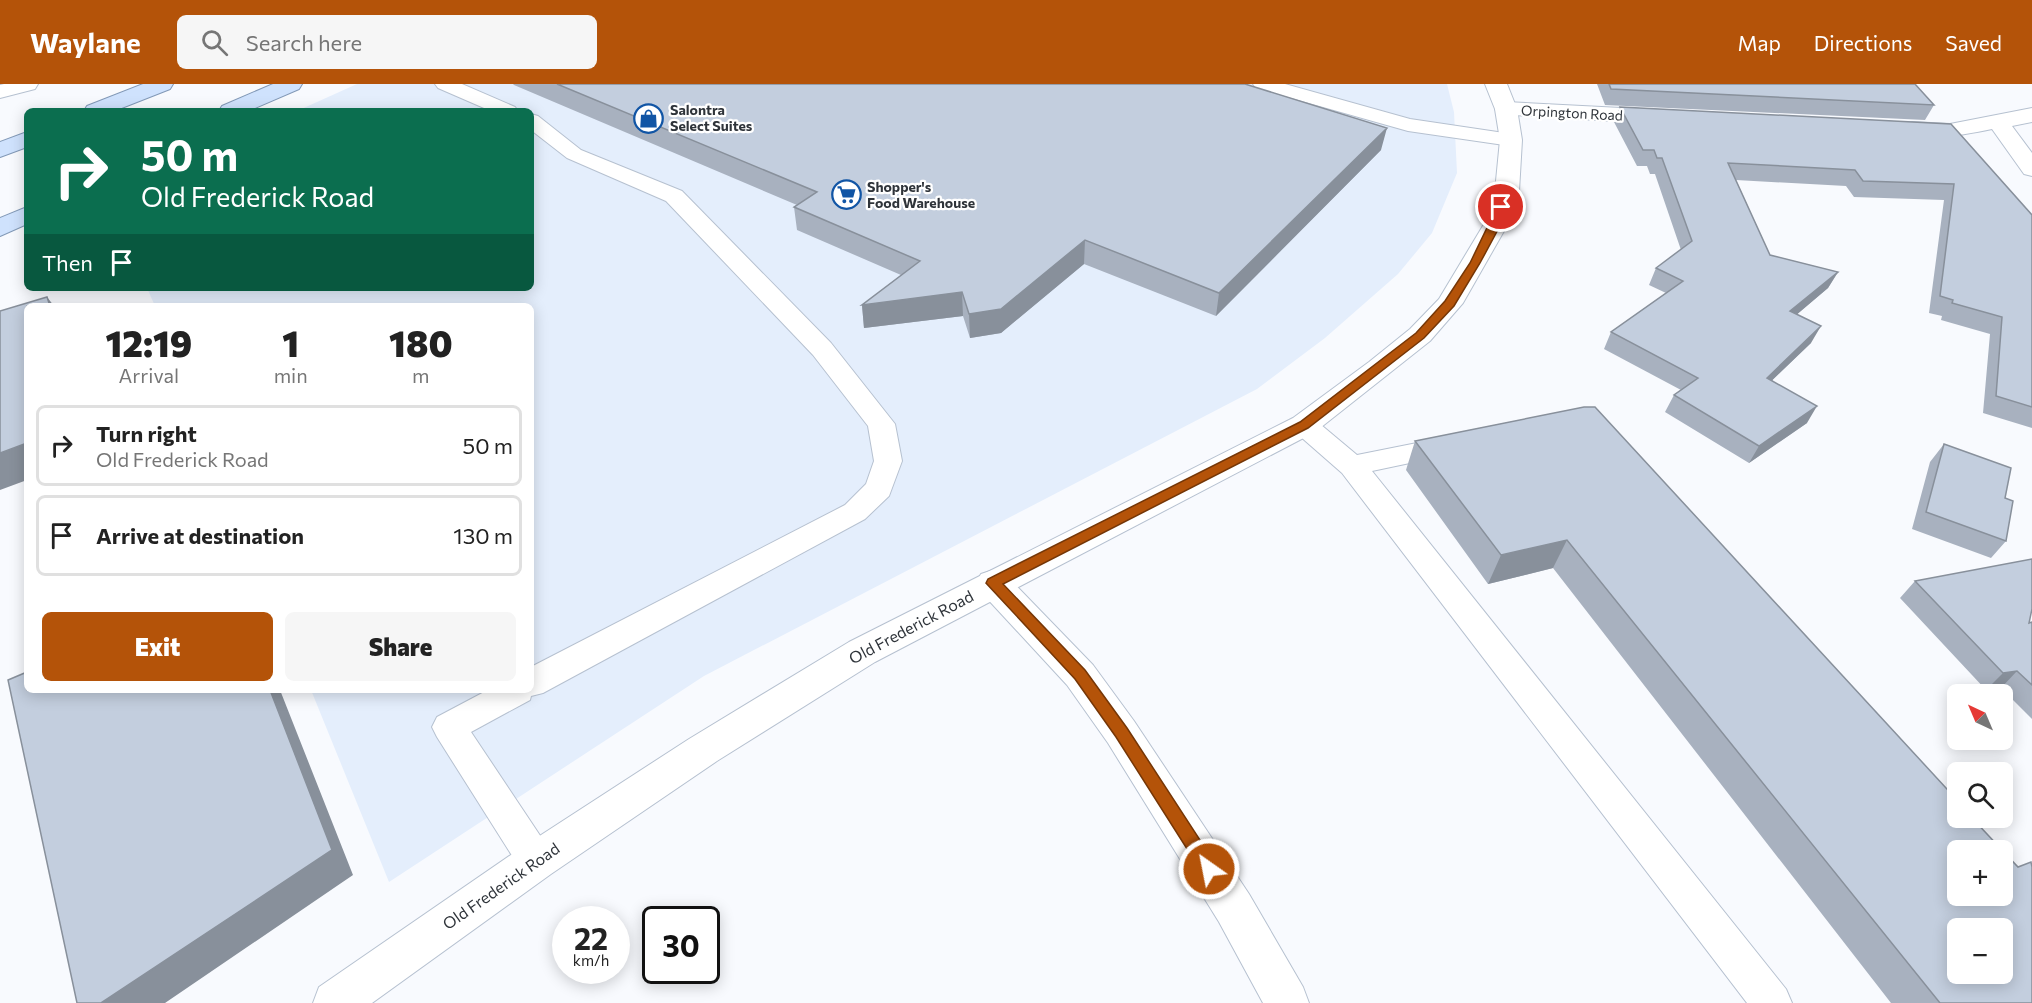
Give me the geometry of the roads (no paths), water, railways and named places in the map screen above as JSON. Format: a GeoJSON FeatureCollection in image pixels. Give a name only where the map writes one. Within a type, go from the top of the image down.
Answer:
{"type":"FeatureCollection","features":[{"type":"Feature","properties":{"kind":"main road"},"geometry":{"type":"LineString","coordinates":[[103,108],[162,84]]}},
{"type":"Feature","properties":{"kind":"main road"},"geometry":{"type":"LineString","coordinates":[[237,108],[290,85]]}},
{"type":"Feature","properties":{"kind":"main road"},"geometry":{"type":"LineString","coordinates":[[242,108],[290,85]]}},
{"type":"Feature","properties":{"kind":"main road"},"geometry":{"type":"LineString","coordinates":[[0,213],[24,202]]}},
{"type":"Feature","properties":{"kind":"main road"},"geometry":{"type":"LineString","coordinates":[[0,228],[24,216]]}},
{"type":"Feature","properties":{"kind":"street"},"geometry":{"type":"LineString","coordinates":[[0,92],[27,84]]}},
{"type":"Feature","properties":{"kind":"street","name":"Orpington Road"},"geometry":{"type":"LineString","coordinates":[[1504,111],[1681,118]]}},
{"type":"Feature","properties":{"kind":"street","name":"Old Frederick Road"},"geometry":{"type":"LineString","coordinates":[[335,1003],[536,861],[703,750],[862,652],[1304,425],[1420,335],[1450,303],[1496,224],[1507,191],[1504,111]]}},
{"type":"Feature","properties":{"kind":"street"},"geometry":{"type":"LineString","coordinates":[[1891,128],[1950,131],[2032,115]]}},
{"type":"Feature","properties":{"kind":"street"},"geometry":{"type":"LineString","coordinates":[[1999,123],[2032,169]]}},
{"type":"Feature","properties":{"kind":"street"},"geometry":{"type":"LineString","coordinates":[[993,583],[1080,675],[1121,732],[1234,908],[1287,1003]]}},
{"type":"Feature","properties":{"kind":"lane"},"geometry":{"type":"LineString","coordinates":[[445,84],[501,108]]}},
{"type":"Feature","properties":{"kind":"lane"},"geometry":{"type":"LineString","coordinates":[[1263,84],[1408,125],[1504,111]]}},
{"type":"Feature","properties":{"kind":"lane"},"geometry":{"type":"LineString","coordinates":[[534,122],[574,154],[674,196],[822,348],[881,424],[888,461],[879,489],[855,512],[534,681]]}},
{"type":"Feature","properties":{"kind":"lane"},"geometry":{"type":"LineString","coordinates":[[1304,425],[1352,466],[1772,1003]]}},
{"type":"Feature","properties":{"kind":"lane"},"geometry":{"type":"LineString","coordinates":[[1352,466],[1477,439]]}},
{"type":"Feature","properties":{"kind":"lane"},"geometry":{"type":"LineString","coordinates":[[512,693],[449,727],[536,861]]}},
{"type":"Feature","properties":{"kind":"place","name":"Salontra Select Suites"},"geometry":{"type":"Point","coordinates":[649,118]}},
{"type":"Feature","properties":{"kind":"place","name":"Shopper's Food Warehouse"},"geometry":{"type":"Point","coordinates":[846,195]}}]}
